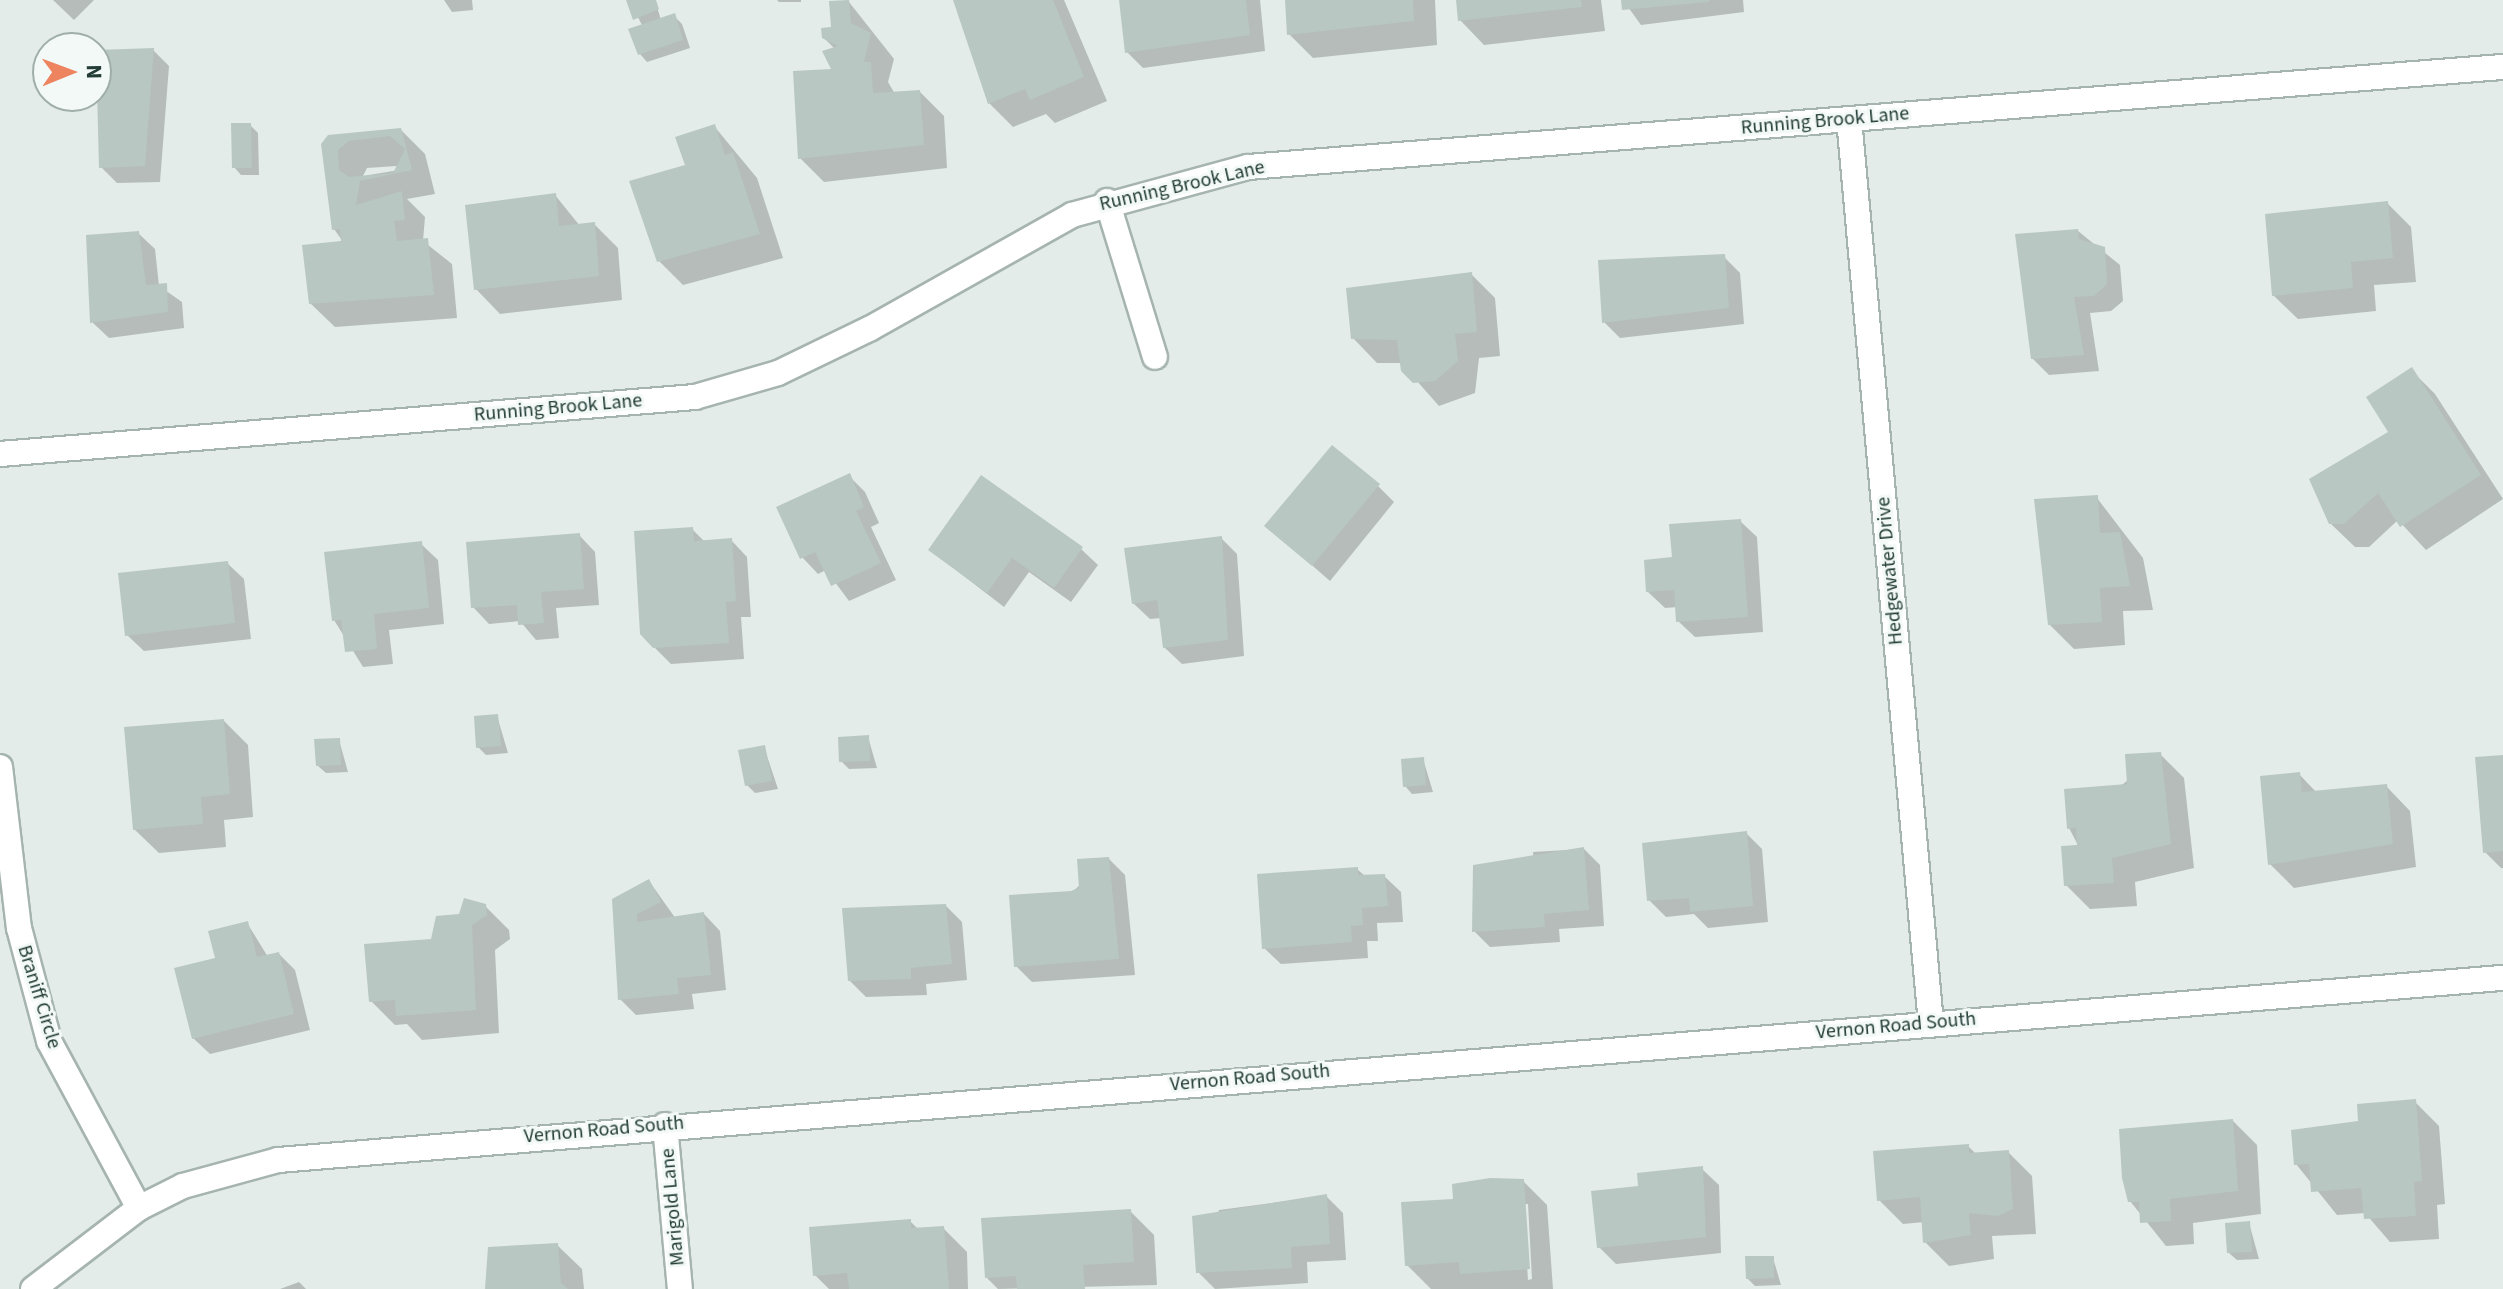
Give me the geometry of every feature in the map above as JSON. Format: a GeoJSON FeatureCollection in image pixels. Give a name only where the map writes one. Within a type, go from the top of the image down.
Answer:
{"type":"FeatureCollection","features":[{"type":"Feature","properties":{"kind":"street","name":"Running Brook Lane"},"geometry":{"type":"LineString","coordinates":[[0,454],[695,397],[805,360],[1107,201],[1248,167],[2503,67]]}},
{"type":"Feature","properties":{"kind":"street","name":"Hedgewater Drive"},"geometry":{"type":"LineString","coordinates":[[1849,119],[1931,1024]]}},
{"type":"Feature","properties":{"kind":"street"},"geometry":{"type":"LineString","coordinates":[[1107,201],[1155,357]]}},
{"type":"Feature","properties":{"kind":"street","name":"Braniff Circle"},"geometry":{"type":"LineString","coordinates":[[0,767],[19,928],[49,1041],[139,1208]]}},
{"type":"Feature","properties":{"kind":"street","name":"Vernon Road South"},"geometry":{"type":"LineString","coordinates":[[33,1289],[139,1208],[183,1186],[278,1160],[665,1125],[2503,978]]}},
{"type":"Feature","properties":{"kind":"street","name":"Marigold Lane"},"geometry":{"type":"LineString","coordinates":[[665,1125],[680,1289]]}},
{"type":"Feature","properties":{"kind":"building"},"geometry":{"type":"Polygon","coordinates":[[[626,0],[656,0],[659,9],[633,20],[626,0]]]}},
{"type":"Feature","properties":{"kind":"building"},"geometry":{"type":"Polygon","coordinates":[[[849,0],[851,23],[871,33],[864,62],[871,62],[873,93],[920,90],[924,145],[798,159],[793,71],[831,69],[822,51],[838,46],[822,38],[821,28],[831,27],[829,1],[849,0]]]}},
{"type":"Feature","properties":{"kind":"building"},"geometry":{"type":"Polygon","coordinates":[[[953,0],[1053,0],[1084,77],[1030,100],[1025,89],[988,104],[953,0]]]}},
{"type":"Feature","properties":{"kind":"building"},"geometry":{"type":"Polygon","coordinates":[[[1119,0],[1246,0],[1250,35],[1125,53],[1119,0]]]}},
{"type":"Feature","properties":{"kind":"building"},"geometry":{"type":"Polygon","coordinates":[[[1285,0],[1413,0],[1414,21],[1287,35],[1285,0]]]}},
{"type":"Feature","properties":{"kind":"building"},"geometry":{"type":"Polygon","coordinates":[[[1456,0],[1581,0],[1582,7],[1458,21],[1456,0]]]}},
{"type":"Feature","properties":{"kind":"building"},"geometry":{"type":"Polygon","coordinates":[[[1621,0],[1709,0],[1709,2],[1622,10],[1621,0]]]}},
{"type":"Feature","properties":{"kind":"building"},"geometry":{"type":"Polygon","coordinates":[[[675,13],[683,40],[638,55],[628,29],[675,13]]]}},
{"type":"Feature","properties":{"kind":"building"},"geometry":{"type":"Polygon","coordinates":[[[154,48],[145,166],[99,168],[98,112],[112,112],[112,49],[154,48]]]}},
{"type":"Feature","properties":{"kind":"building"},"geometry":{"type":"Polygon","coordinates":[[[231,123],[251,123],[252,168],[232,168],[231,123]]]}},
{"type":"Feature","properties":{"kind":"building"},"geometry":{"type":"Polygon","coordinates":[[[715,124],[725,155],[733,152],[760,234],[657,262],[629,181],[685,165],[675,137],[715,124]]]}},
{"type":"Feature","properties":{"kind":"building"},"geometry":{"type":"Polygon","coordinates":[[[401,128],[412,170],[360,181],[356,205],[402,191],[405,220],[394,221],[397,241],[428,238],[434,295],[309,304],[302,245],[341,241],[340,229],[332,230],[321,144],[328,135],[401,128]],[[390,136],[349,141],[338,150],[339,170],[349,177],[393,173],[405,149],[390,136]]]}},
{"type":"Feature","properties":{"kind":"building"},"geometry":{"type":"Polygon","coordinates":[[[556,193],[559,226],[595,222],[599,276],[474,290],[465,205],[556,193]]]}},
{"type":"Feature","properties":{"kind":"building"},"geometry":{"type":"Polygon","coordinates":[[[2388,201],[2393,258],[2351,262],[2353,288],[2272,296],[2265,214],[2388,201]]]}},
{"type":"Feature","properties":{"kind":"building"},"geometry":{"type":"Polygon","coordinates":[[[2078,229],[2079,239],[2105,247],[2107,284],[2094,296],[2074,297],[2084,355],[2031,359],[2015,234],[2078,229]]]}},
{"type":"Feature","properties":{"kind":"building"},"geometry":{"type":"Polygon","coordinates":[[[139,231],[146,285],[167,283],[168,312],[90,323],[86,235],[139,231]]]}},
{"type":"Feature","properties":{"kind":"building"},"geometry":{"type":"Polygon","coordinates":[[[1725,254],[1729,308],[1602,323],[1598,260],[1725,254]]]}},
{"type":"Feature","properties":{"kind":"building"},"geometry":{"type":"Polygon","coordinates":[[[1472,272],[1477,332],[1455,334],[1458,361],[1435,381],[1413,383],[1401,371],[1397,340],[1351,339],[1346,288],[1472,272]]]}},
{"type":"Feature","properties":{"kind":"building"},"geometry":{"type":"Polygon","coordinates":[[[2412,367],[2481,475],[2400,527],[2378,493],[2344,524],[2329,524],[2309,479],[2388,432],[2366,397],[2412,367]]]}},
{"type":"Feature","properties":{"kind":"building"},"geometry":{"type":"Polygon","coordinates":[[[1332,445],[1380,484],[1312,566],[1264,526],[1332,445]]]}},
{"type":"Feature","properties":{"kind":"building"},"geometry":{"type":"Polygon","coordinates":[[[850,473],[864,507],[856,511],[881,563],[831,586],[815,552],[800,559],[776,507],[850,473]]]}},
{"type":"Feature","properties":{"kind":"building"},"geometry":{"type":"Polygon","coordinates":[[[981,475],[1083,547],[1054,588],[1012,558],[987,593],[928,550],[981,475]]]}},
{"type":"Feature","properties":{"kind":"building"},"geometry":{"type":"Polygon","coordinates":[[[2098,495],[2100,533],[2120,532],[2130,586],[2100,588],[2102,622],[2048,625],[2034,499],[2098,495]]]}},
{"type":"Feature","properties":{"kind":"building"},"geometry":{"type":"Polygon","coordinates":[[[1741,519],[1748,617],[1676,622],[1674,590],[1646,592],[1644,560],[1672,557],[1669,524],[1741,519]]]}},
{"type":"Feature","properties":{"kind":"building"},"geometry":{"type":"Polygon","coordinates":[[[693,527],[694,541],[732,538],[736,601],[726,602],[729,643],[653,648],[640,634],[634,531],[693,527]]]}},
{"type":"Feature","properties":{"kind":"building"},"geometry":{"type":"Polygon","coordinates":[[[580,533],[584,589],[541,592],[544,623],[518,625],[517,605],[471,608],[466,542],[580,533]]]}},
{"type":"Feature","properties":{"kind":"building"},"geometry":{"type":"Polygon","coordinates":[[[1222,536],[1228,640],[1163,648],[1157,600],[1132,604],[1124,548],[1222,536]]]}},
{"type":"Feature","properties":{"kind":"building"},"geometry":{"type":"Polygon","coordinates":[[[422,541],[429,608],[374,614],[377,649],[345,652],[341,620],[332,621],[324,552],[422,541]]]}},
{"type":"Feature","properties":{"kind":"building"},"geometry":{"type":"Polygon","coordinates":[[[228,561],[235,623],[125,636],[118,573],[228,561]]]}},
{"type":"Feature","properties":{"kind":"building"},"geometry":{"type":"Polygon","coordinates":[[[498,714],[501,746],[476,748],[474,716],[498,714]]]}},
{"type":"Feature","properties":{"kind":"building"},"geometry":{"type":"Polygon","coordinates":[[[224,719],[230,794],[201,797],[203,824],[133,830],[124,727],[224,719]]]}},
{"type":"Feature","properties":{"kind":"building"},"geometry":{"type":"Polygon","coordinates":[[[869,735],[870,761],[839,762],[838,737],[869,735]]]}},
{"type":"Feature","properties":{"kind":"building"},"geometry":{"type":"Polygon","coordinates":[[[340,738],[341,765],[316,766],[314,739],[340,738]]]}},
{"type":"Feature","properties":{"kind":"building"},"geometry":{"type":"Polygon","coordinates":[[[765,745],[772,781],[745,786],[738,750],[765,745]]]}},
{"type":"Feature","properties":{"kind":"building"},"geometry":{"type":"Polygon","coordinates":[[[2161,752],[2171,844],[2112,858],[2114,883],[2064,886],[2061,846],[2077,845],[2076,828],[2067,829],[2064,789],[2127,784],[2125,754],[2161,752]]]}},
{"type":"Feature","properties":{"kind":"building"},"geometry":{"type":"Polygon","coordinates":[[[2503,755],[2503,851],[2483,853],[2475,757],[2503,755]]]}},
{"type":"Feature","properties":{"kind":"building"},"geometry":{"type":"Polygon","coordinates":[[[1424,757],[1426,785],[1403,787],[1401,759],[1424,757]]]}},
{"type":"Feature","properties":{"kind":"building"},"geometry":{"type":"Polygon","coordinates":[[[2300,772],[2302,792],[2387,784],[2393,844],[2268,865],[2260,776],[2300,772]]]}},
{"type":"Feature","properties":{"kind":"building"},"geometry":{"type":"Polygon","coordinates":[[[1747,831],[1753,906],[1690,912],[1689,898],[1647,901],[1642,843],[1747,831]]]}},
{"type":"Feature","properties":{"kind":"building"},"geometry":{"type":"Polygon","coordinates":[[[1584,847],[1589,910],[1544,914],[1545,927],[1472,932],[1473,865],[1584,847]]]}},
{"type":"Feature","properties":{"kind":"building"},"geometry":{"type":"Polygon","coordinates":[[[1109,857],[1119,959],[1014,967],[1009,895],[1079,888],[1077,859],[1109,857]]]}},
{"type":"Feature","properties":{"kind":"building"},"geometry":{"type":"Polygon","coordinates":[[[1358,867],[1358,875],[1385,874],[1388,906],[1362,908],[1363,925],[1351,926],[1352,942],[1262,949],[1257,874],[1358,867]]]}},
{"type":"Feature","properties":{"kind":"building"},"geometry":{"type":"Polygon","coordinates":[[[649,879],[661,902],[637,914],[637,922],[704,912],[711,975],[677,978],[679,994],[618,1000],[612,899],[649,879]]]}},
{"type":"Feature","properties":{"kind":"building"},"geometry":{"type":"Polygon","coordinates":[[[464,898],[486,904],[487,915],[472,925],[476,1010],[396,1016],[395,1000],[369,1002],[364,944],[431,939],[436,916],[459,914],[464,898]]]}},
{"type":"Feature","properties":{"kind":"building"},"geometry":{"type":"Polygon","coordinates":[[[946,904],[952,964],[911,968],[911,979],[848,981],[842,908],[946,904]]]}},
{"type":"Feature","properties":{"kind":"building"},"geometry":{"type":"Polygon","coordinates":[[[248,921],[257,957],[279,952],[294,1014],[192,1039],[174,968],[215,958],[208,931],[248,921]]]}},
{"type":"Feature","properties":{"kind":"building"},"geometry":{"type":"Polygon","coordinates":[[[2416,1099],[2422,1181],[2414,1182],[2416,1216],[2364,1219],[2361,1188],[2311,1192],[2309,1164],[2294,1165],[2291,1130],[2358,1121],[2357,1104],[2416,1099]]]}},
{"type":"Feature","properties":{"kind":"building"},"geometry":{"type":"Polygon","coordinates":[[[2233,1119],[2238,1191],[2170,1199],[2171,1221],[2140,1223],[2139,1202],[2128,1202],[2122,1178],[2119,1129],[2233,1119]]]}},
{"type":"Feature","properties":{"kind":"building"},"geometry":{"type":"Polygon","coordinates":[[[1969,1144],[1969,1153],[2009,1150],[2013,1209],[1998,1216],[1969,1213],[1971,1235],[1923,1243],[1920,1197],[1877,1201],[1873,1151],[1969,1144]]]}},
{"type":"Feature","properties":{"kind":"building"},"geometry":{"type":"Polygon","coordinates":[[[1703,1166],[1706,1237],[1597,1248],[1591,1191],[1638,1186],[1637,1173],[1703,1166]]]}},
{"type":"Feature","properties":{"kind":"building"},"geometry":{"type":"Polygon","coordinates":[[[1490,1178],[1524,1179],[1530,1269],[1460,1274],[1459,1262],[1405,1266],[1401,1202],[1453,1199],[1452,1184],[1490,1178]]]}},
{"type":"Feature","properties":{"kind":"building"},"geometry":{"type":"Polygon","coordinates":[[[1327,1194],[1330,1244],[1291,1247],[1292,1268],[1196,1273],[1192,1216],[1327,1194]]]}},
{"type":"Feature","properties":{"kind":"building"},"geometry":{"type":"Polygon","coordinates":[[[1131,1209],[1134,1262],[1083,1265],[1085,1289],[1017,1289],[1016,1276],[985,1278],[981,1218],[1131,1209]]]}},
{"type":"Feature","properties":{"kind":"building"},"geometry":{"type":"Polygon","coordinates":[[[911,1219],[911,1228],[944,1226],[949,1289],[849,1289],[847,1273],[813,1276],[809,1227],[911,1219]]]}},
{"type":"Feature","properties":{"kind":"building"},"geometry":{"type":"Polygon","coordinates":[[[2250,1221],[2252,1252],[2227,1253],[2225,1223],[2250,1221]]]}},
{"type":"Feature","properties":{"kind":"building"},"geometry":{"type":"Polygon","coordinates":[[[558,1243],[561,1283],[568,1289],[485,1289],[488,1247],[558,1243]]]}},
{"type":"Feature","properties":{"kind":"building"},"geometry":{"type":"Polygon","coordinates":[[[1745,1256],[1774,1256],[1774,1278],[1746,1279],[1745,1256]]]}}]}
